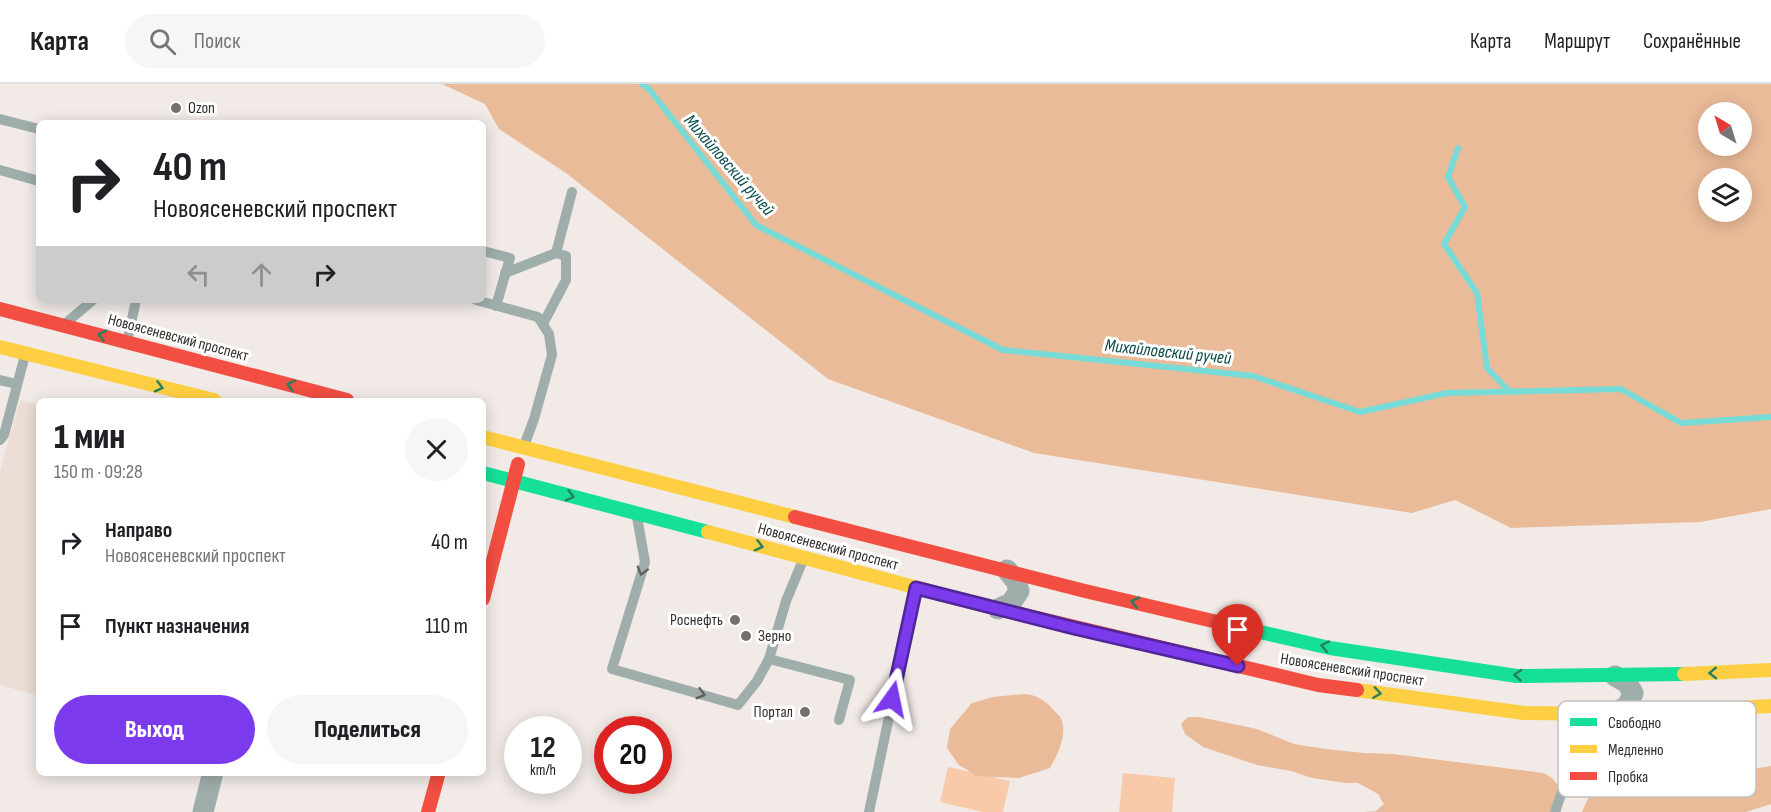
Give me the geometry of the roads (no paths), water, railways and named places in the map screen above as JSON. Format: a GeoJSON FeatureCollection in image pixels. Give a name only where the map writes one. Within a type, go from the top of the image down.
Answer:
{"type":"FeatureCollection","features":[{"type":"Feature","properties":{"kind":"main road","name":"Новоясеневский проспект"},"geometry":{"type":"LineString","coordinates":[[0,309],[339,398]]}},
{"type":"Feature","properties":{"kind":"main road"},"geometry":{"type":"LineString","coordinates":[[0,347],[206,398]]}},
{"type":"Feature","properties":{"kind":"main road","name":"Новоясеневский проспект"},"geometry":{"type":"LineString","coordinates":[[486,438],[1085,591],[1330,648],[1517,676],[1615,676],[1771,670]]}},
{"type":"Feature","properties":{"kind":"main road"},"geometry":{"type":"LineString","coordinates":[[486,586],[523,447]]}},
{"type":"Feature","properties":{"kind":"main road","name":"Новоясеневский проспект"},"geometry":{"type":"LineString","coordinates":[[486,474],[998,609],[1318,685],[1524,713],[1558,714]]}},
{"type":"Feature","properties":{"kind":"main road","name":"Новоясеневский проспект"},"geometry":{"type":"LineString","coordinates":[[1756,707],[1771,706]]}},
{"type":"Feature","properties":{"kind":"main road"},"geometry":{"type":"LineString","coordinates":[[428,812],[438,776]]}},
{"type":"Feature","properties":{"kind":"street"},"geometry":{"type":"LineString","coordinates":[[998,609],[1011,603],[1019,591],[1016,581],[1007,570]]}},
{"type":"Feature","properties":{"kind":"street"},"geometry":{"type":"LineString","coordinates":[[1644,701],[1641,694],[1645,682],[1657,675]]}},
{"type":"Feature","properties":{"kind":"street"},"geometry":{"type":"LineString","coordinates":[[1615,676],[1627,683],[1633,693],[1630,701]]}},
{"type":"Feature","properties":{"kind":"street"},"geometry":{"type":"LineString","coordinates":[[202,812],[212,776]]}},
{"type":"Feature","properties":{"kind":"lane"},"geometry":{"type":"LineString","coordinates":[[0,119],[36,128]]}},
{"type":"Feature","properties":{"kind":"lane"},"geometry":{"type":"LineString","coordinates":[[0,170],[36,180]]}},
{"type":"Feature","properties":{"kind":"lane"},"geometry":{"type":"LineString","coordinates":[[556,252],[572,192]]}},
{"type":"Feature","properties":{"kind":"lane"},"geometry":{"type":"LineString","coordinates":[[486,252],[510,258],[496,306]]}},
{"type":"Feature","properties":{"kind":"lane"},"geometry":{"type":"LineString","coordinates":[[505,273],[556,252],[566,256],[566,280],[543,324]]}},
{"type":"Feature","properties":{"kind":"lane"},"geometry":{"type":"LineString","coordinates":[[63,325],[89,303]]}},
{"type":"Feature","properties":{"kind":"lane"},"geometry":{"type":"LineString","coordinates":[[127,342],[135,303]]}},
{"type":"Feature","properties":{"kind":"lane"},"geometry":{"type":"LineString","coordinates":[[486,303],[538,317],[549,334],[552,355],[534,419],[523,447]]}},
{"type":"Feature","properties":{"kind":"lane"},"geometry":{"type":"LineString","coordinates":[[0,440],[4,435],[25,353]]}},
{"type":"Feature","properties":{"kind":"lane"},"geometry":{"type":"LineString","coordinates":[[0,380],[17,384]]}},
{"type":"Feature","properties":{"kind":"lane"},"geometry":{"type":"LineString","coordinates":[[636,513],[645,562],[612,669],[738,705],[757,681],[769,658],[786,601],[804,557]]}},
{"type":"Feature","properties":{"kind":"lane"},"geometry":{"type":"LineString","coordinates":[[869,812],[916,588]]}},
{"type":"Feature","properties":{"kind":"lane"},"geometry":{"type":"LineString","coordinates":[[769,658],[850,680],[839,720]]}},
{"type":"Feature","properties":{"kind":"lane"},"geometry":{"type":"LineString","coordinates":[[1555,812],[1560,797]]}},
{"type":"Feature","properties":{"kind":"waterway","name":"Михайловский ручей"},"geometry":{"type":"LineString","coordinates":[[642,84],[649,89],[756,225],[1003,350],[1253,376],[1360,412],[1447,393],[1621,389],[1681,423],[1771,417]]}},
{"type":"Feature","properties":{"kind":"waterway"},"geometry":{"type":"LineString","coordinates":[[1458,148],[1448,177],[1465,207],[1444,244],[1477,293],[1487,368],[1510,392]]}},
{"type":"Feature","properties":{"kind":"place","name":"Ozon"},"geometry":{"type":"Point","coordinates":[176,108]}},
{"type":"Feature","properties":{"kind":"place","name":"Роснефть"},"geometry":{"type":"Point","coordinates":[735,620]}},
{"type":"Feature","properties":{"kind":"place","name":"Зерно"},"geometry":{"type":"Point","coordinates":[746,636]}},
{"type":"Feature","properties":{"kind":"place","name":"Портал"},"geometry":{"type":"Point","coordinates":[805,712]}}]}
